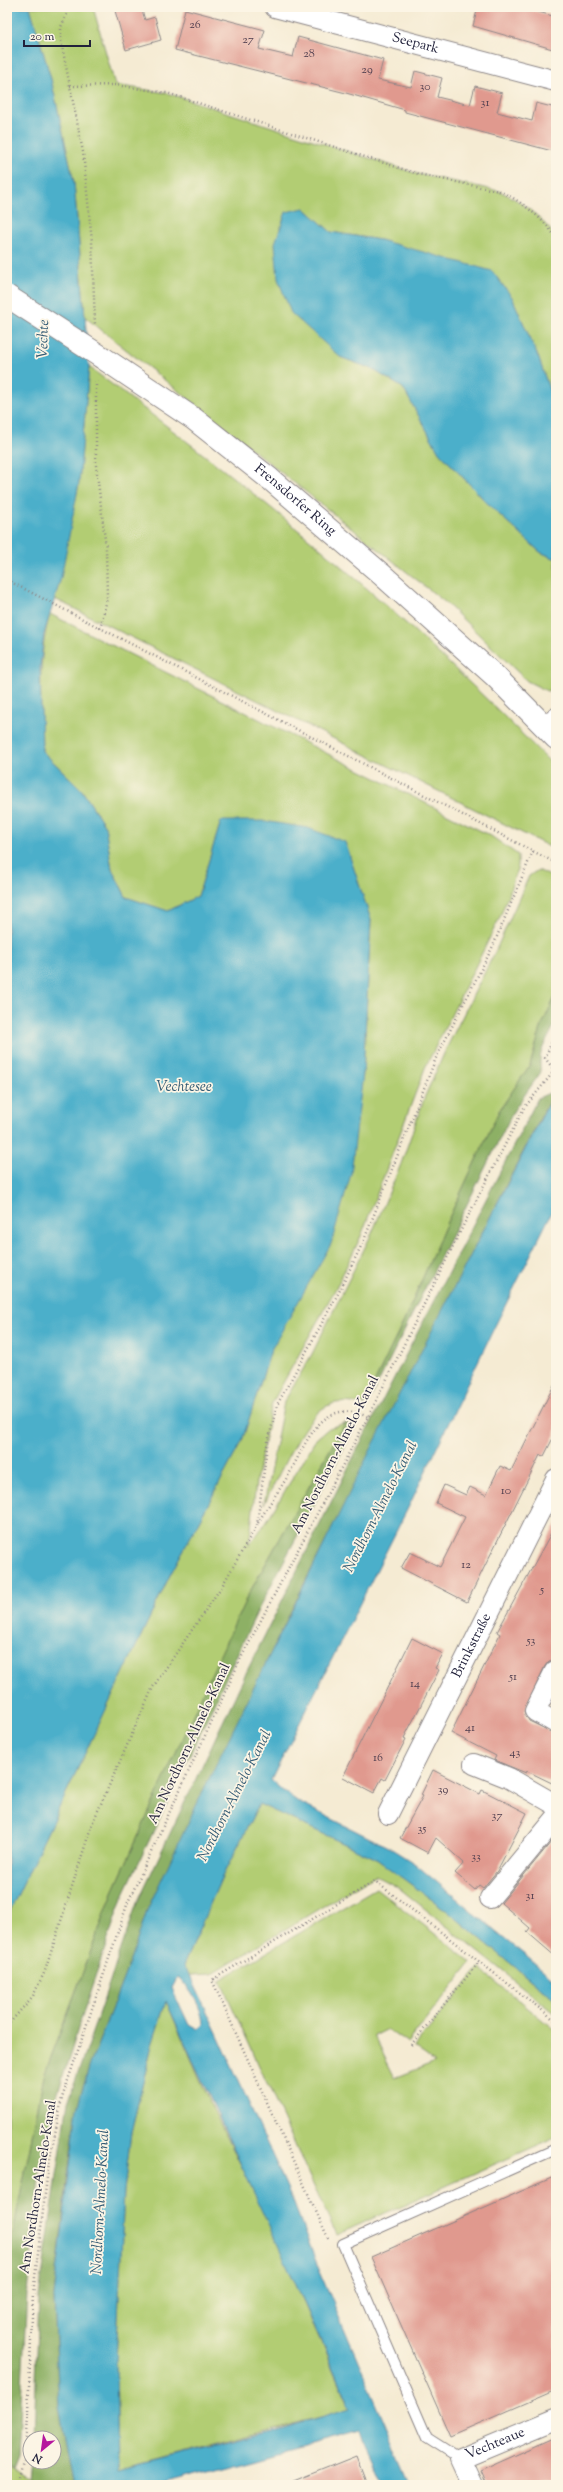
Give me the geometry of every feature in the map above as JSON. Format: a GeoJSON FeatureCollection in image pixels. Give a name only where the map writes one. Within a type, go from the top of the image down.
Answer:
{"type":"FeatureCollection","features":[{"type":"Feature","properties":{"kind":"street","name":"Seepark"},"geometry":{"type":"LineString","coordinates":[[275,7],[556,81]]}},
{"type":"Feature","properties":{"kind":"street","name":"Frensdorfer Ring"},"geometry":{"type":"LineString","coordinates":[[7,296],[99,367],[194,419],[270,479],[380,573],[553,728]]}},
{"type":"Feature","properties":{"kind":"street","name":"Brinkstraße"},"geometry":{"type":"LineString","coordinates":[[388,1814],[548,1515],[556,1479]]}},
{"type":"Feature","properties":{"kind":"street"},"geometry":{"type":"LineString","coordinates":[[555,1671],[535,1711],[556,1723]]}},
{"type":"Feature","properties":{"kind":"street"},"geometry":{"type":"LineString","coordinates":[[474,1764],[509,1778],[556,1805]]}},
{"type":"Feature","properties":{"kind":"street"},"geometry":{"type":"LineString","coordinates":[[490,1898],[556,1818]]}},
{"type":"Feature","properties":{"kind":"street","name":"Vechteaue"},"geometry":{"type":"LineString","coordinates":[[472,2485],[460,2460],[556,2419]]}},
{"type":"Feature","properties":{"kind":"lane"},"geometry":{"type":"LineString","coordinates":[[460,2460],[427,2438],[343,2244],[556,2149]]}},
{"type":"Feature","properties":{"kind":"path"},"geometry":{"type":"LineString","coordinates":[[70,7],[61,27],[61,41],[84,160],[92,242],[95,329]]}},
{"type":"Feature","properties":{"kind":"path"},"geometry":{"type":"LineString","coordinates":[[70,86],[115,85],[167,93],[418,174],[499,191],[528,208],[545,223],[556,236]]}},
{"type":"Feature","properties":{"kind":"path"},"geometry":{"type":"LineString","coordinates":[[99,367],[96,465],[106,548],[107,599],[100,629]]}},
{"type":"Feature","properties":{"kind":"path"},"geometry":{"type":"LineString","coordinates":[[7,580],[73,612],[100,629],[556,863]]}},
{"type":"Feature","properties":{"kind":"path"},"geometry":{"type":"LineString","coordinates":[[257,1525],[267,1446],[277,1405],[339,1292],[364,1240],[436,1058],[492,946],[533,851]]}},
{"type":"Feature","properties":{"kind":"path"},"geometry":{"type":"LineString","coordinates":[[555,1070],[545,1058],[556,1032]]}},
{"type":"Feature","properties":{"kind":"path","name":"Am Nordhorn-Almelo-Kanal"},"geometry":{"type":"LineString","coordinates":[[19,2485],[26,2458],[33,2294],[48,2169],[62,2098],[128,1902],[241,1658],[368,1417],[524,1108],[555,1070]]}},
{"type":"Feature","properties":{"kind":"path"},"geometry":{"type":"LineString","coordinates":[[7,2026],[33,1996],[45,1971],[92,1824],[153,1687],[222,1586],[257,1525],[282,1486],[301,1448],[313,1430],[326,1417],[347,1411],[368,1417]]}},
{"type":"Feature","properties":{"kind":"path"},"geometry":{"type":"LineString","coordinates":[[343,2244],[330,2243],[212,1980],[375,1881],[556,2021]]}},
{"type":"Feature","properties":{"kind":"path"},"geometry":{"type":"LineString","coordinates":[[411,2045],[479,1962]]}},
{"type":"Feature","properties":{"kind":"path"},"geometry":{"type":"LineString","coordinates":[[7,2482],[13,2485]]}},
{"type":"Feature","properties":{"kind":"green space"},"geometry":{"type":"Polygon","coordinates":[[[30,7],[93,7],[115,85],[167,93],[418,174],[499,191],[516,200],[530,210],[556,237],[556,410],[539,359],[512,297],[431,255],[380,240],[331,232],[304,208],[340,357],[372,369],[403,388],[439,452],[490,506],[540,552],[556,559],[556,689],[547,691],[527,681],[446,603],[85,317],[74,182],[51,79],[30,7]]]}},
{"type":"Feature","properties":{"kind":"green space"},"geometry":{"type":"Polygon","coordinates":[[[89,367],[249,490],[342,567],[451,665],[556,768],[556,850],[55,599],[79,483],[89,367]]]}},
{"type":"Feature","properties":{"kind":"green space"},"geometry":{"type":"Polygon","coordinates":[[[50,614],[491,836],[518,855],[518,866],[500,917],[425,1068],[361,1236],[336,1288],[272,1403],[256,1482],[249,1546],[268,1519],[316,1439],[329,1428],[345,1423],[247,1597],[113,1892],[44,2076],[7,2263],[7,1917],[170,1575],[242,1441],[271,1350],[285,1323],[363,1074],[371,920],[345,843],[221,821],[198,896],[168,911],[126,897],[112,869],[105,826],[81,789],[42,751],[41,665],[50,614]]]}},
{"type":"Feature","properties":{"kind":"green space"},"geometry":{"type":"Polygon","coordinates":[[[538,870],[556,879],[556,995],[542,1025],[530,1065],[499,1111],[447,1222],[405,1319],[364,1404],[345,1402],[336,1403],[327,1406],[318,1413],[309,1423],[291,1450],[264,1504],[284,1402],[312,1354],[372,1233],[401,1164],[425,1096],[447,1047],[496,950],[529,876],[538,870]]]}},
{"type":"Feature","properties":{"kind":"green space"},"geometry":{"type":"Polygon","coordinates":[[[556,995],[556,1018],[551,1032],[542,1049],[540,1063],[541,1072],[514,1110],[366,1407],[364,1404],[405,1319],[447,1222],[499,1111],[530,1065],[542,1025],[556,995]]]}},
{"type":"Feature","properties":{"kind":"green space"},"geometry":{"type":"Polygon","coordinates":[[[554,1091],[304,1584],[148,1908],[129,1964],[90,2065],[77,2108],[54,2297],[59,2407],[74,2485],[38,2485],[30,2480],[31,2470],[62,2470],[62,2430],[34,2430],[39,2296],[68,2102],[137,1903],[247,1671],[355,1454],[538,1098],[554,1091]]]}},
{"type":"Feature","properties":{"kind":"green space"},"geometry":{"type":"Polygon","coordinates":[[[345,1423],[356,1425],[259,1608],[122,1898],[82,2016],[57,2095],[40,2170],[27,2293],[18,2457],[13,2469],[7,2464],[7,2263],[44,2076],[113,1892],[218,1659],[247,1597],[345,1423]]]}},
{"type":"Feature","properties":{"kind":"green space"},"geometry":{"type":"Polygon","coordinates":[[[259,1804],[375,1858],[446,1910],[556,2001],[556,2014],[399,1888],[375,1875],[211,1974],[190,1975],[183,1966],[221,1879],[259,1804]]]}},
{"type":"Feature","properties":{"kind":"green space"},"geometry":{"type":"Polygon","coordinates":[[[376,1888],[471,1962],[408,2043],[388,2029],[374,2036],[395,2078],[435,2062],[414,2047],[479,1968],[556,2031],[556,2137],[336,2235],[220,1980],[376,1888]]]}},
{"type":"Feature","properties":{"kind":"green space"},"geometry":{"type":"Polygon","coordinates":[[[166,2001],[213,2109],[266,2216],[350,2409],[118,2470],[116,2362],[124,2191],[131,2132],[152,2045],[166,2001]]]}},
{"type":"Feature","properties":{"kind":"green space"},"geometry":{"type":"Polygon","coordinates":[[[7,2466],[38,2485],[7,2485],[7,2466]]]}},
{"type":"Feature","properties":{"kind":"water","name":"Vechtesee"},"geometry":{"type":"Polygon","coordinates":[[[7,7],[30,7],[51,79],[74,182],[89,367],[79,483],[61,578],[44,634],[40,667],[42,751],[81,789],[105,826],[112,869],[126,897],[168,911],[198,896],[221,821],[264,821],[308,828],[345,842],[371,920],[363,1074],[351,1174],[331,1244],[271,1350],[242,1441],[170,1575],[7,1917],[7,7]]]}},
{"type":"Feature","properties":{"kind":"water"},"geometry":{"type":"Polygon","coordinates":[[[304,208],[331,232],[380,240],[492,271],[512,297],[539,359],[556,410],[556,559],[540,552],[490,506],[439,452],[403,388],[372,369],[340,357],[291,313],[278,279],[275,243],[286,212],[304,208]]]}},
{"type":"Feature","properties":{"kind":"water","name":"Nordhorn-Almelo-Kanal"},"geometry":{"type":"Polygon","coordinates":[[[556,1089],[556,1204],[494,1328],[409,1506],[271,1780],[300,1803],[390,1848],[414,1863],[556,1981],[556,2001],[446,1910],[375,1858],[259,1804],[221,1879],[183,1966],[190,1975],[293,2201],[318,2267],[411,2485],[384,2485],[359,2431],[160,2485],[74,2485],[59,2407],[54,2297],[77,2108],[90,2065],[129,1964],[148,1908],[204,1789],[368,1455],[556,1089]],[[178,1977],[172,1988],[189,2025],[198,2030],[203,2024],[198,2005],[191,1992],[178,1977]],[[166,2001],[152,2045],[131,2132],[124,2191],[116,2362],[118,2470],[277,2430],[350,2408],[166,2001]]]}},
{"type":"Feature","properties":{"kind":"building"},"geometry":{"type":"Polygon","coordinates":[[[114,7],[141,7],[145,20],[155,17],[161,40],[126,50],[114,7]]]}},
{"type":"Feature","properties":{"kind":"building"},"geometry":{"type":"Polygon","coordinates":[[[478,7],[521,7],[556,17],[556,50],[473,26],[478,7]]]}},
{"type":"Feature","properties":{"kind":"building"},"geometry":{"type":"Polygon","coordinates":[[[185,9],[265,30],[259,49],[293,57],[298,37],[383,60],[378,80],[411,87],[415,71],[442,78],[437,97],[470,105],[475,86],[502,93],[497,112],[532,121],[536,103],[556,108],[556,152],[405,112],[405,110],[346,93],[175,50],[185,9]]]}},
{"type":"Feature","properties":{"kind":"building"},"geometry":{"type":"Polygon","coordinates":[[[556,1381],[556,1432],[544,1456],[540,1455],[467,1602],[401,1568],[410,1552],[440,1567],[465,1517],[436,1503],[444,1485],[466,1495],[470,1487],[486,1495],[500,1466],[511,1471],[556,1381]]]}},
{"type":"Feature","properties":{"kind":"building"},"geometry":{"type":"Polygon","coordinates":[[[556,1524],[556,1660],[549,1661],[545,1666],[524,1711],[529,1721],[556,1734],[556,1785],[527,1771],[526,1773],[494,1760],[496,1756],[451,1733],[500,1634],[497,1632],[556,1524]]]}},
{"type":"Feature","properties":{"kind":"building"},"geometry":{"type":"Polygon","coordinates":[[[412,1638],[443,1654],[435,1668],[439,1670],[404,1738],[406,1739],[385,1780],[382,1778],[374,1793],[343,1777],[412,1638]]]}},
{"type":"Feature","properties":{"kind":"building"},"geometry":{"type":"Polygon","coordinates":[[[433,1770],[480,1794],[482,1790],[527,1813],[497,1871],[483,1888],[479,1885],[475,1890],[455,1873],[464,1863],[436,1838],[428,1853],[400,1838],[423,1796],[421,1795],[433,1770]]]}},
{"type":"Feature","properties":{"kind":"building"},"geometry":{"type":"Polygon","coordinates":[[[556,1836],[556,1957],[527,1932],[530,1928],[501,1903],[556,1836]]]}},
{"type":"Feature","properties":{"kind":"building"},"geometry":{"type":"Polygon","coordinates":[[[556,2176],[556,2390],[450,2436],[371,2257],[556,2176]]]}},
{"type":"Feature","properties":{"kind":"building"},"geometry":{"type":"Polygon","coordinates":[[[556,2437],[556,2485],[486,2485],[480,2471],[556,2437]]]}},
{"type":"Feature","properties":{"kind":"building"},"geometry":{"type":"Polygon","coordinates":[[[356,2456],[367,2485],[286,2485],[286,2484],[356,2456]]]}},
{"type":"Feature","properties":{"kind":"water label","name":"Vechte"},"geometry":{"type":"Point","coordinates":[44,339]}}]}
